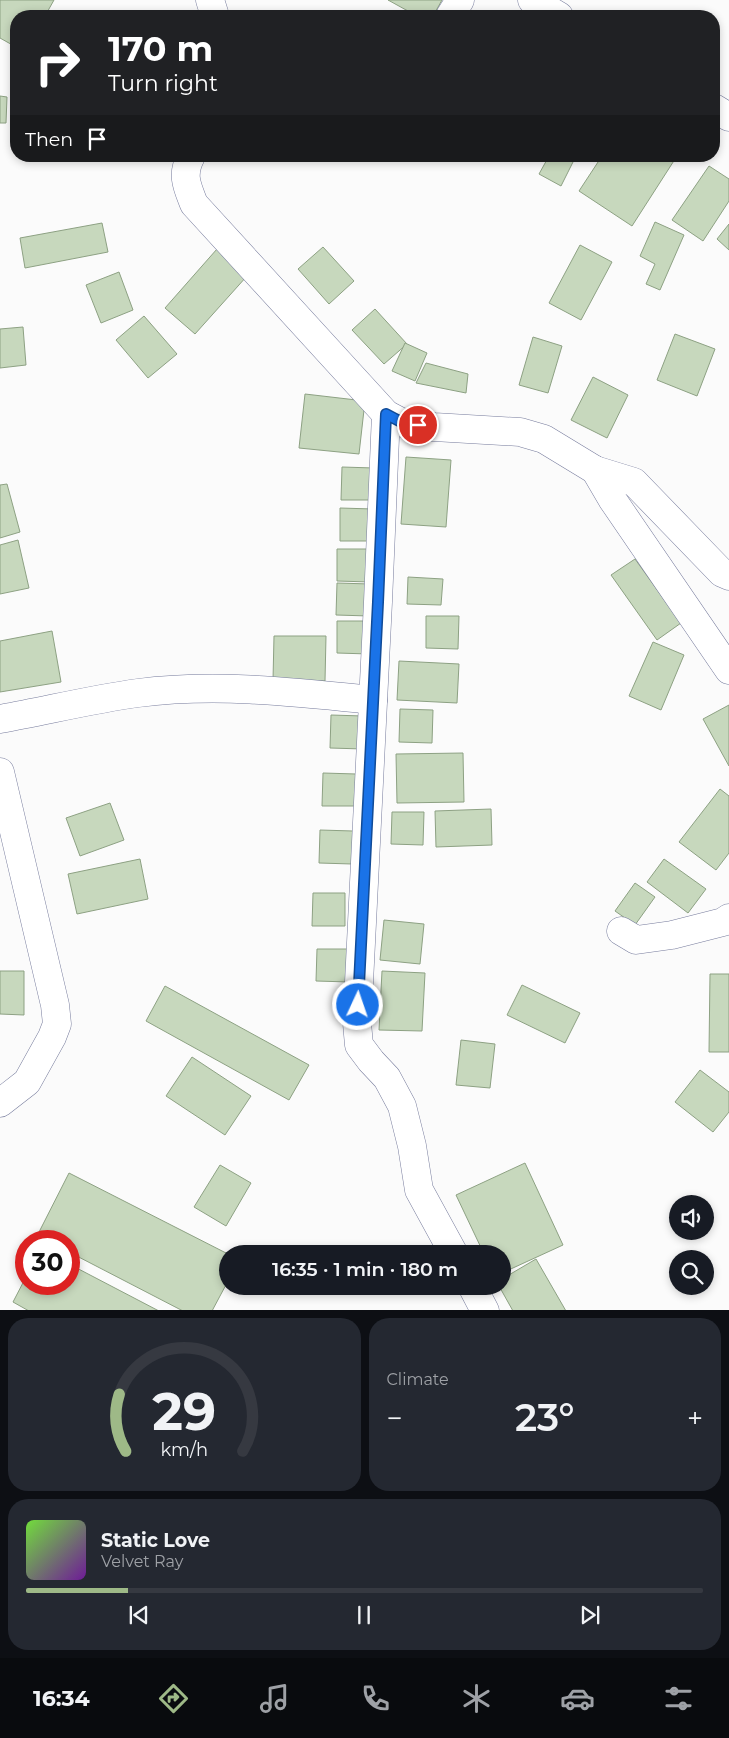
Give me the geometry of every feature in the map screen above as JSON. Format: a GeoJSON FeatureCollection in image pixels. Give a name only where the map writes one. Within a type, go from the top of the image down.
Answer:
{"type":"FeatureCollection","features":[{"type":"Feature","properties":{"kind":"street"},"geometry":{"type":"LineString","coordinates":[[532,0],[549,10]]}},
{"type":"Feature","properties":{"kind":"street"},"geometry":{"type":"LineString","coordinates":[[188,162],[186,166],[186,184],[194,204],[386,414],[403,423],[434,427],[520,432],[544,439],[595,470],[634,482],[722,573],[729,576]]}},
{"type":"Feature","properties":{"kind":"street"},"geometry":{"type":"LineString","coordinates":[[386,414],[357,1023],[359,1045],[370,1061],[387,1078],[402,1106],[420,1190],[449,1245]]}},
{"type":"Feature","properties":{"kind":"street"},"geometry":{"type":"LineString","coordinates":[[595,470],[729,670]]}},
{"type":"Feature","properties":{"kind":"street"},"geometry":{"type":"LineString","coordinates":[[0,720],[138,693],[202,688],[298,692],[373,700]]}},
{"type":"Feature","properties":{"kind":"street"},"geometry":{"type":"LineString","coordinates":[[0,772],[58,1024],[27,1082],[0,1103]]}},
{"type":"Feature","properties":{"kind":"street"},"geometry":{"type":"LineString","coordinates":[[621,931],[636,940],[672,935],[723,922],[729,918]]}},
{"type":"Feature","properties":{"kind":"street"},"geometry":{"type":"LineString","coordinates":[[477,1295],[485,1310]]}},
{"type":"Feature","properties":{"kind":"building"},"geometry":{"type":"Polygon","coordinates":[[[0,0],[54,0],[48,10],[10,10],[10,44],[0,38],[0,0]]]}},
{"type":"Feature","properties":{"kind":"building"},"geometry":{"type":"Polygon","coordinates":[[[388,0],[442,0],[436,10],[406,10],[388,0]]]}},
{"type":"Feature","properties":{"kind":"building"},"geometry":{"type":"Polygon","coordinates":[[[0,96],[7,97],[6,123],[0,123],[0,96]]]}},
{"type":"Feature","properties":{"kind":"building"},"geometry":{"type":"Polygon","coordinates":[[[546,162],[573,162],[561,186],[539,174],[546,162]]]}},
{"type":"Feature","properties":{"kind":"building"},"geometry":{"type":"Polygon","coordinates":[[[598,162],[673,162],[632,226],[579,191],[598,162]]]}},
{"type":"Feature","properties":{"kind":"building"},"geometry":{"type":"Polygon","coordinates":[[[709,166],[729,179],[729,201],[703,241],[672,220],[709,166]]]}},
{"type":"Feature","properties":{"kind":"building"},"geometry":{"type":"Polygon","coordinates":[[[655,222],[684,235],[660,290],[646,284],[655,264],[640,256],[655,222]]]}},
{"type":"Feature","properties":{"kind":"building"},"geometry":{"type":"Polygon","coordinates":[[[102,223],[108,252],[25,268],[20,238],[102,223]]]}},
{"type":"Feature","properties":{"kind":"building"},"geometry":{"type":"Polygon","coordinates":[[[729,224],[729,250],[717,239],[729,224]]]}},
{"type":"Feature","properties":{"kind":"building"},"geometry":{"type":"Polygon","coordinates":[[[580,245],[612,262],[581,320],[549,303],[580,245]]]}},
{"type":"Feature","properties":{"kind":"building"},"geometry":{"type":"Polygon","coordinates":[[[323,247],[354,281],[329,304],[298,269],[323,247]]]}},
{"type":"Feature","properties":{"kind":"building"},"geometry":{"type":"Polygon","coordinates":[[[217,249],[247,276],[195,334],[165,308],[217,249]]]}},
{"type":"Feature","properties":{"kind":"building"},"geometry":{"type":"Polygon","coordinates":[[[119,272],[133,310],[101,323],[86,285],[119,272]]]}},
{"type":"Feature","properties":{"kind":"building"},"geometry":{"type":"Polygon","coordinates":[[[375,309],[407,344],[384,364],[352,330],[375,309]]]}},
{"type":"Feature","properties":{"kind":"building"},"geometry":{"type":"Polygon","coordinates":[[[144,316],[177,354],[148,378],[116,340],[144,316]]]}},
{"type":"Feature","properties":{"kind":"building"},"geometry":{"type":"Polygon","coordinates":[[[23,327],[26,365],[0,368],[0,329],[23,327]]]}},
{"type":"Feature","properties":{"kind":"building"},"geometry":{"type":"Polygon","coordinates":[[[675,334],[715,349],[697,396],[657,380],[675,334]]]}},
{"type":"Feature","properties":{"kind":"building"},"geometry":{"type":"Polygon","coordinates":[[[533,337],[562,346],[548,393],[519,385],[533,337]]]}},
{"type":"Feature","properties":{"kind":"building"},"geometry":{"type":"Polygon","coordinates":[[[405,343],[427,353],[415,381],[392,371],[405,343]]]}},
{"type":"Feature","properties":{"kind":"building"},"geometry":{"type":"Polygon","coordinates":[[[426,363],[468,374],[466,393],[416,383],[426,363]]]}},
{"type":"Feature","properties":{"kind":"building"},"geometry":{"type":"Polygon","coordinates":[[[593,377],[628,395],[607,438],[571,420],[593,377]]]}},
{"type":"Feature","properties":{"kind":"building"},"geometry":{"type":"Polygon","coordinates":[[[305,394],[365,401],[359,454],[299,448],[305,394]]]}},
{"type":"Feature","properties":{"kind":"building"},"geometry":{"type":"Polygon","coordinates":[[[406,457],[451,460],[446,527],[401,524],[406,457]]]}},
{"type":"Feature","properties":{"kind":"building"},"geometry":{"type":"Polygon","coordinates":[[[342,467],[374,468],[374,500],[341,500],[342,467]]]}},
{"type":"Feature","properties":{"kind":"building"},"geometry":{"type":"Polygon","coordinates":[[[7,484],[20,532],[0,538],[0,485],[7,484]]]}},
{"type":"Feature","properties":{"kind":"building"},"geometry":{"type":"Polygon","coordinates":[[[340,508],[373,509],[372,541],[340,541],[340,508]]]}},
{"type":"Feature","properties":{"kind":"building"},"geometry":{"type":"Polygon","coordinates":[[[18,540],[29,588],[0,594],[0,545],[18,540]]]}},
{"type":"Feature","properties":{"kind":"building"},"geometry":{"type":"Polygon","coordinates":[[[337,549],[370,549],[370,582],[337,581],[337,549]]]}},
{"type":"Feature","properties":{"kind":"building"},"geometry":{"type":"Polygon","coordinates":[[[635,559],[681,623],[657,640],[611,575],[635,559]]]}},
{"type":"Feature","properties":{"kind":"building"},"geometry":{"type":"Polygon","coordinates":[[[408,577],[443,579],[441,605],[407,604],[408,577]]]}},
{"type":"Feature","properties":{"kind":"building"},"geometry":{"type":"Polygon","coordinates":[[[337,583],[370,584],[369,616],[336,615],[337,583]]]}},
{"type":"Feature","properties":{"kind":"building"},"geometry":{"type":"Polygon","coordinates":[[[426,616],[459,616],[458,649],[426,648],[426,616]]]}},
{"type":"Feature","properties":{"kind":"building"},"geometry":{"type":"Polygon","coordinates":[[[337,621],[370,621],[369,654],[337,653],[337,621]]]}},
{"type":"Feature","properties":{"kind":"building"},"geometry":{"type":"Polygon","coordinates":[[[52,631],[61,682],[0,692],[0,641],[52,631]]]}},
{"type":"Feature","properties":{"kind":"building"},"geometry":{"type":"Polygon","coordinates":[[[274,636],[326,636],[325,681],[273,680],[274,636]]]}},
{"type":"Feature","properties":{"kind":"building"},"geometry":{"type":"Polygon","coordinates":[[[653,642],[684,655],[661,710],[629,696],[653,642]]]}},
{"type":"Feature","properties":{"kind":"building"},"geometry":{"type":"Polygon","coordinates":[[[399,661],[459,664],[457,703],[397,700],[399,661]]]}},
{"type":"Feature","properties":{"kind":"building"},"geometry":{"type":"Polygon","coordinates":[[[729,705],[729,766],[703,719],[729,705]]]}},
{"type":"Feature","properties":{"kind":"building"},"geometry":{"type":"Polygon","coordinates":[[[400,709],[433,710],[432,743],[399,742],[400,709]]]}},
{"type":"Feature","properties":{"kind":"building"},"geometry":{"type":"Polygon","coordinates":[[[331,715],[363,716],[363,749],[330,748],[331,715]]]}},
{"type":"Feature","properties":{"kind":"building"},"geometry":{"type":"Polygon","coordinates":[[[463,753],[464,802],[397,803],[396,754],[463,753]]]}},
{"type":"Feature","properties":{"kind":"building"},"geometry":{"type":"Polygon","coordinates":[[[323,773],[356,774],[355,806],[322,806],[323,773]]]}},
{"type":"Feature","properties":{"kind":"building"},"geometry":{"type":"Polygon","coordinates":[[[720,789],[729,796],[729,853],[716,870],[679,842],[720,789]]]}},
{"type":"Feature","properties":{"kind":"building"},"geometry":{"type":"Polygon","coordinates":[[[110,803],[124,840],[80,856],[66,818],[110,803]]]}},
{"type":"Feature","properties":{"kind":"building"},"geometry":{"type":"Polygon","coordinates":[[[491,809],[492,845],[436,847],[435,811],[491,809]]]}},
{"type":"Feature","properties":{"kind":"building"},"geometry":{"type":"Polygon","coordinates":[[[392,812],[424,812],[423,845],[391,844],[392,812]]]}},
{"type":"Feature","properties":{"kind":"building"},"geometry":{"type":"Polygon","coordinates":[[[320,830],[353,831],[352,864],[319,863],[320,830]]]}},
{"type":"Feature","properties":{"kind":"building"},"geometry":{"type":"Polygon","coordinates":[[[140,859],[148,899],[77,914],[68,874],[140,859]]]}},
{"type":"Feature","properties":{"kind":"building"},"geometry":{"type":"Polygon","coordinates":[[[664,859],[706,889],[688,913],[647,882],[664,859]]]}},
{"type":"Feature","properties":{"kind":"building"},"geometry":{"type":"Polygon","coordinates":[[[635,883],[655,897],[635,925],[615,911],[635,883]]]}},
{"type":"Feature","properties":{"kind":"building"},"geometry":{"type":"Polygon","coordinates":[[[313,893],[345,893],[345,926],[312,926],[313,893]]]}},
{"type":"Feature","properties":{"kind":"building"},"geometry":{"type":"Polygon","coordinates":[[[384,920],[424,924],[420,964],[380,960],[384,920]]]}},
{"type":"Feature","properties":{"kind":"building"},"geometry":{"type":"Polygon","coordinates":[[[317,949],[350,949],[349,982],[316,981],[317,949]]]}},
{"type":"Feature","properties":{"kind":"building"},"geometry":{"type":"Polygon","coordinates":[[[0,971],[24,971],[24,1015],[0,1014],[0,971]]]}},
{"type":"Feature","properties":{"kind":"building"},"geometry":{"type":"Polygon","coordinates":[[[382,971],[425,973],[422,1031],[379,1030],[382,971]]]}},
{"type":"Feature","properties":{"kind":"building"},"geometry":{"type":"Polygon","coordinates":[[[710,974],[729,974],[729,1052],[709,1052],[710,974]]]}},
{"type":"Feature","properties":{"kind":"building"},"geometry":{"type":"Polygon","coordinates":[[[522,985],[580,1013],[565,1043],[507,1015],[522,985]]]}},
{"type":"Feature","properties":{"kind":"building"},"geometry":{"type":"Polygon","coordinates":[[[165,986],[309,1065],[289,1100],[146,1021],[165,986]]]}},
{"type":"Feature","properties":{"kind":"building"},"geometry":{"type":"Polygon","coordinates":[[[461,1040],[495,1044],[490,1088],[456,1085],[461,1040]]]}},
{"type":"Feature","properties":{"kind":"building"},"geometry":{"type":"Polygon","coordinates":[[[192,1057],[251,1096],[225,1135],[166,1096],[192,1057]]]}},
{"type":"Feature","properties":{"kind":"building"},"geometry":{"type":"Polygon","coordinates":[[[700,1070],[729,1092],[729,1112],[713,1132],[675,1102],[700,1070]]]}},
{"type":"Feature","properties":{"kind":"building"},"geometry":{"type":"Polygon","coordinates":[[[525,1163],[563,1245],[511,1269],[511,1245],[480,1245],[456,1195],[525,1163]]]}},
{"type":"Feature","properties":{"kind":"building"},"geometry":{"type":"Polygon","coordinates":[[[220,1165],[251,1183],[226,1226],[194,1207],[220,1165]]]}},
{"type":"Feature","properties":{"kind":"building"},"geometry":{"type":"Polygon","coordinates":[[[69,1173],[219,1249],[219,1295],[221,1295],[213,1310],[181,1310],[80,1258],[80,1230],[40,1230],[69,1173]]]}},
{"type":"Feature","properties":{"kind":"building"},"geometry":{"type":"Polygon","coordinates":[[[536,1259],[565,1310],[512,1310],[504,1295],[511,1295],[511,1274],[536,1259]]]}},
{"type":"Feature","properties":{"kind":"building"},"geometry":{"type":"Polygon","coordinates":[[[80,1270],[157,1310],[27,1310],[13,1302],[17,1295],[80,1295],[80,1270]]]}},
{"type":"Feature","properties":{"kind":"route"},"geometry":{"type":"LineString","coordinates":[[358,1005],[386,414],[403,423],[418,425]]}}]}
